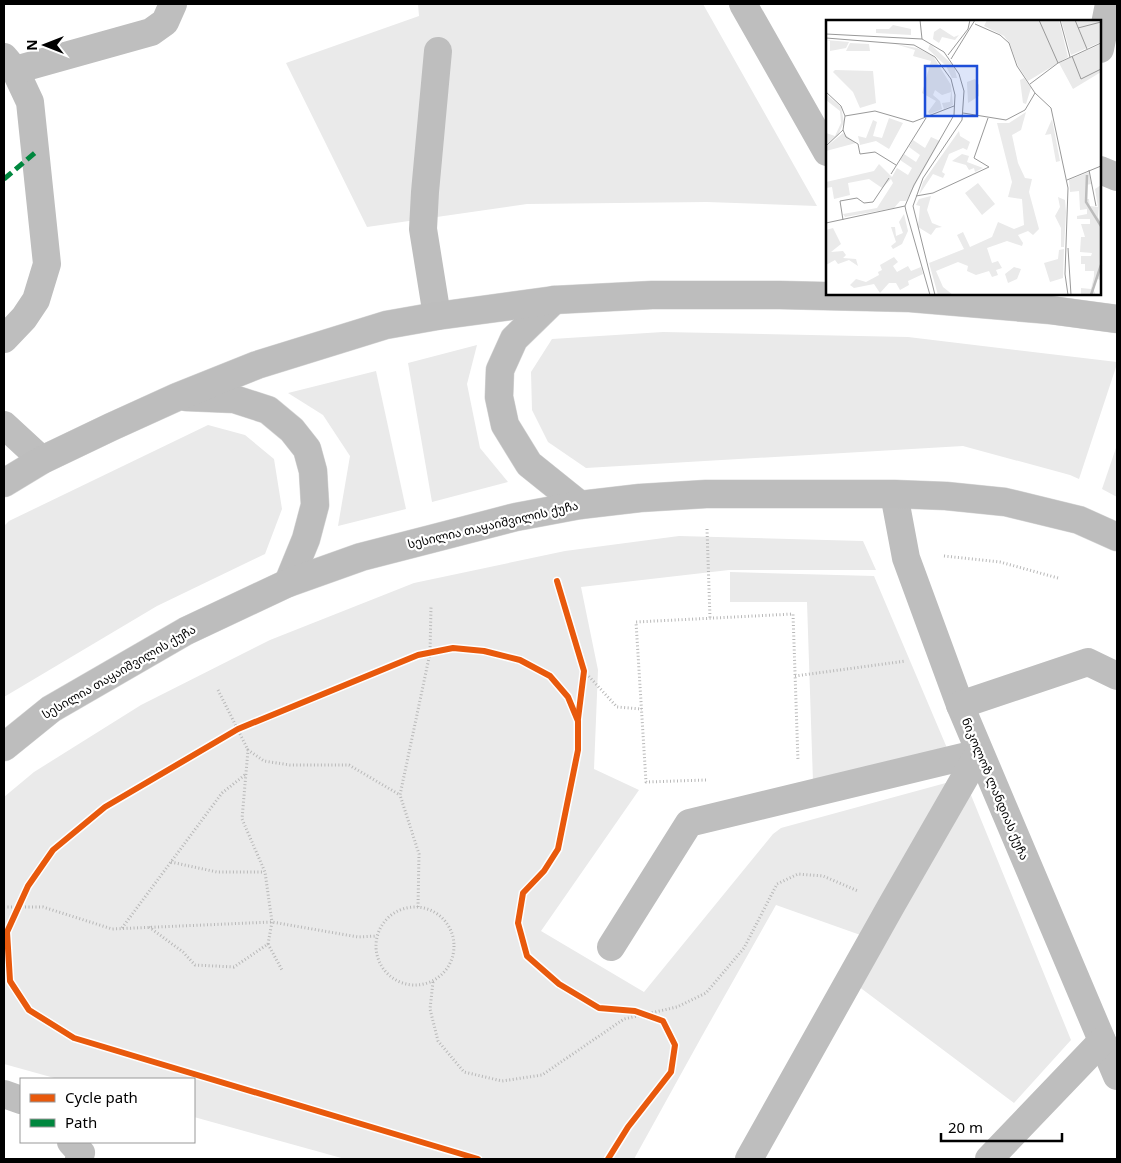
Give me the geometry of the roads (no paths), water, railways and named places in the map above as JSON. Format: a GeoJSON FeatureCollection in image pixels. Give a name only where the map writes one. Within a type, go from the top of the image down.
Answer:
{"type":"FeatureCollection","features":[{"type":"Feature","properties":{"kind":"main road"},"geometry":{"type":"LineString","coordinates":[[4,483],[42,460],[177,397],[257,365],[386,325],[554,300],[652,295],[826,295]]}},
{"type":"Feature","properties":{"kind":"main road"},"geometry":{"type":"LineString","coordinates":[[844,295],[1052,302],[1117,319]]}},
{"type":"Feature","properties":{"kind":"main road"},"geometry":{"type":"LineString","coordinates":[[554,300],[514,339],[500,370],[499,397],[505,425],[529,464],[580,505]]}},
{"type":"Feature","properties":{"kind":"main road"},"geometry":{"type":"LineString","coordinates":[[177,397],[234,399],[268,410],[292,430],[307,449],[313,471],[315,505],[306,538],[288,583]]}},
{"type":"Feature","properties":{"kind":"main road","name":"სესილია თაყაიშვილის ქუჩა"},"geometry":{"type":"LineString","coordinates":[[4,747],[51,709],[186,631],[288,583],[361,557],[516,517],[580,505],[640,498],[706,494],[894,494],[946,496],[1005,502],[1079,520],[1117,537]]}},
{"type":"Feature","properties":{"kind":"street"},"geometry":{"type":"LineString","coordinates":[[4,339],[24,318],[36,300],[46,264],[30,102],[10,64],[151,32],[165,22],[173,4]]}},
{"type":"Feature","properties":{"kind":"street"},"geometry":{"type":"LineString","coordinates":[[743,4],[826,150]]}},
{"type":"Feature","properties":{"kind":"street"},"geometry":{"type":"LineString","coordinates":[[1101,43],[1109,4]]}},
{"type":"Feature","properties":{"kind":"street"},"geometry":{"type":"LineString","coordinates":[[437,316],[423,229],[438,51]]}},
{"type":"Feature","properties":{"kind":"street"},"geometry":{"type":"LineString","coordinates":[[1101,170],[1117,177]]}},
{"type":"Feature","properties":{"kind":"street"},"geometry":{"type":"LineString","coordinates":[[4,425],[42,460]]}},
{"type":"Feature","properties":{"kind":"street","name":"ნიკოლოზ ლანდიას ქუჩა"},"geometry":{"type":"LineString","coordinates":[[894,494],[906,558],[960,705],[1117,1076]]}},
{"type":"Feature","properties":{"kind":"street"},"geometry":{"type":"LineString","coordinates":[[960,705],[1088,662],[1117,676]]}},
{"type":"Feature","properties":{"kind":"street"},"geometry":{"type":"LineString","coordinates":[[611,947],[689,824],[979,753]]}},
{"type":"Feature","properties":{"kind":"street"},"geometry":{"type":"LineString","coordinates":[[749,1159],[979,753]]}},
{"type":"Feature","properties":{"kind":"street"},"geometry":{"type":"LineString","coordinates":[[989,1159],[1102,1041]]}},
{"type":"Feature","properties":{"kind":"street"},"geometry":{"type":"LineString","coordinates":[[4,1094],[20,1100]]}},
{"type":"Feature","properties":{"kind":"street"},"geometry":{"type":"LineString","coordinates":[[72,1143],[81,1153],[79,1159]]}}]}
